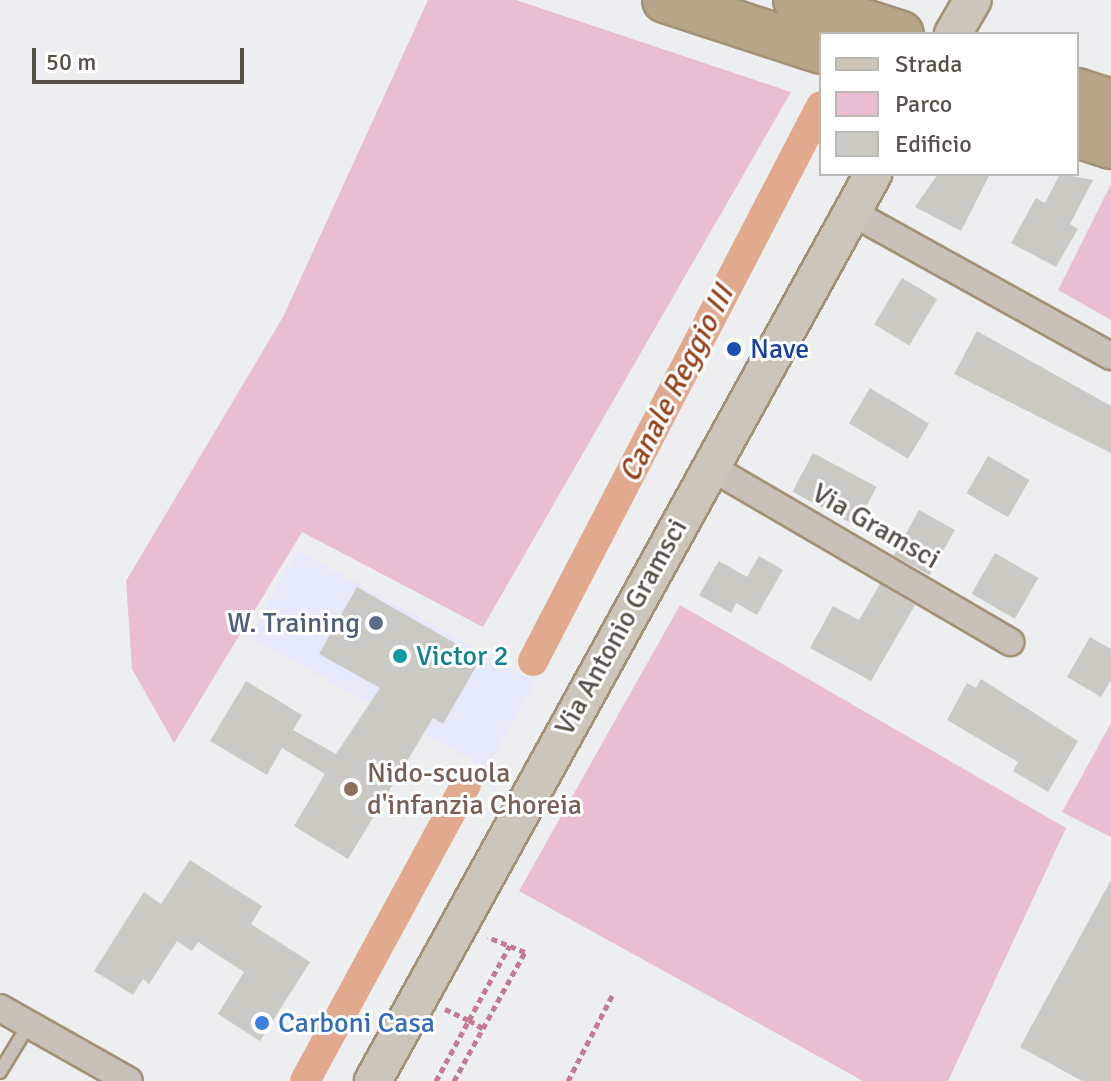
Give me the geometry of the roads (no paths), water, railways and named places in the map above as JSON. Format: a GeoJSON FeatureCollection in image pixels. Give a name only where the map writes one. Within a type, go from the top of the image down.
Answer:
{"type":"FeatureCollection","features":[{"type":"Feature","properties":{"kind":"highway"},"geometry":{"type":"LineString","coordinates":[[665,0],[819,50]]}},
{"type":"Feature","properties":{"kind":"highway"},"geometry":{"type":"LineString","coordinates":[[796,0],[895,32]]}},
{"type":"Feature","properties":{"kind":"highway"},"geometry":{"type":"LineString","coordinates":[[1079,92],[1111,102]]}},
{"type":"Feature","properties":{"kind":"highway"},"geometry":{"type":"LineString","coordinates":[[1079,136],[1111,146]]}},
{"type":"Feature","properties":{"kind":"street"},"geometry":{"type":"LineString","coordinates":[[954,32],[973,0]]}},
{"type":"Feature","properties":{"kind":"street","name":"Via Antonio Gramsci"},"geometry":{"type":"LineString","coordinates":[[373,1081],[709,466],[872,176]]}},
{"type":"Feature","properties":{"kind":"street"},"geometry":{"type":"LineString","coordinates":[[851,212],[1111,356]]}},
{"type":"Feature","properties":{"kind":"street","name":"Via Gramsci"},"geometry":{"type":"LineString","coordinates":[[709,466],[1010,642]]}},
{"type":"Feature","properties":{"kind":"street"},"geometry":{"type":"LineString","coordinates":[[0,1008],[129,1081]]}},
{"type":"Feature","properties":{"kind":"lane"},"geometry":{"type":"LineString","coordinates":[[0,1072],[29,1024]]}},
{"type":"Feature","properties":{"kind":"waterway","name":"Canale Reggio III"},"geometry":{"type":"LineString","coordinates":[[533,661],[819,110]]}},
{"type":"Feature","properties":{"kind":"waterway","name":"Canale Reggio III"},"geometry":{"type":"LineString","coordinates":[[305,1081],[466,785]]}},
{"type":"Feature","properties":{"kind":"place","name":"Nave"},"geometry":{"type":"Point","coordinates":[734,349]}},
{"type":"Feature","properties":{"kind":"place","name":"W. Training"},"geometry":{"type":"Point","coordinates":[376,623]}},
{"type":"Feature","properties":{"kind":"place","name":"Victor 2"},"geometry":{"type":"Point","coordinates":[400,656]}},
{"type":"Feature","properties":{"kind":"place","name":"Nido-scuola d'infanzia Choreia"},"geometry":{"type":"Point","coordinates":[351,789]}},
{"type":"Feature","properties":{"kind":"place","name":"Carboni Casa"},"geometry":{"type":"Point","coordinates":[262,1023]}}]}
